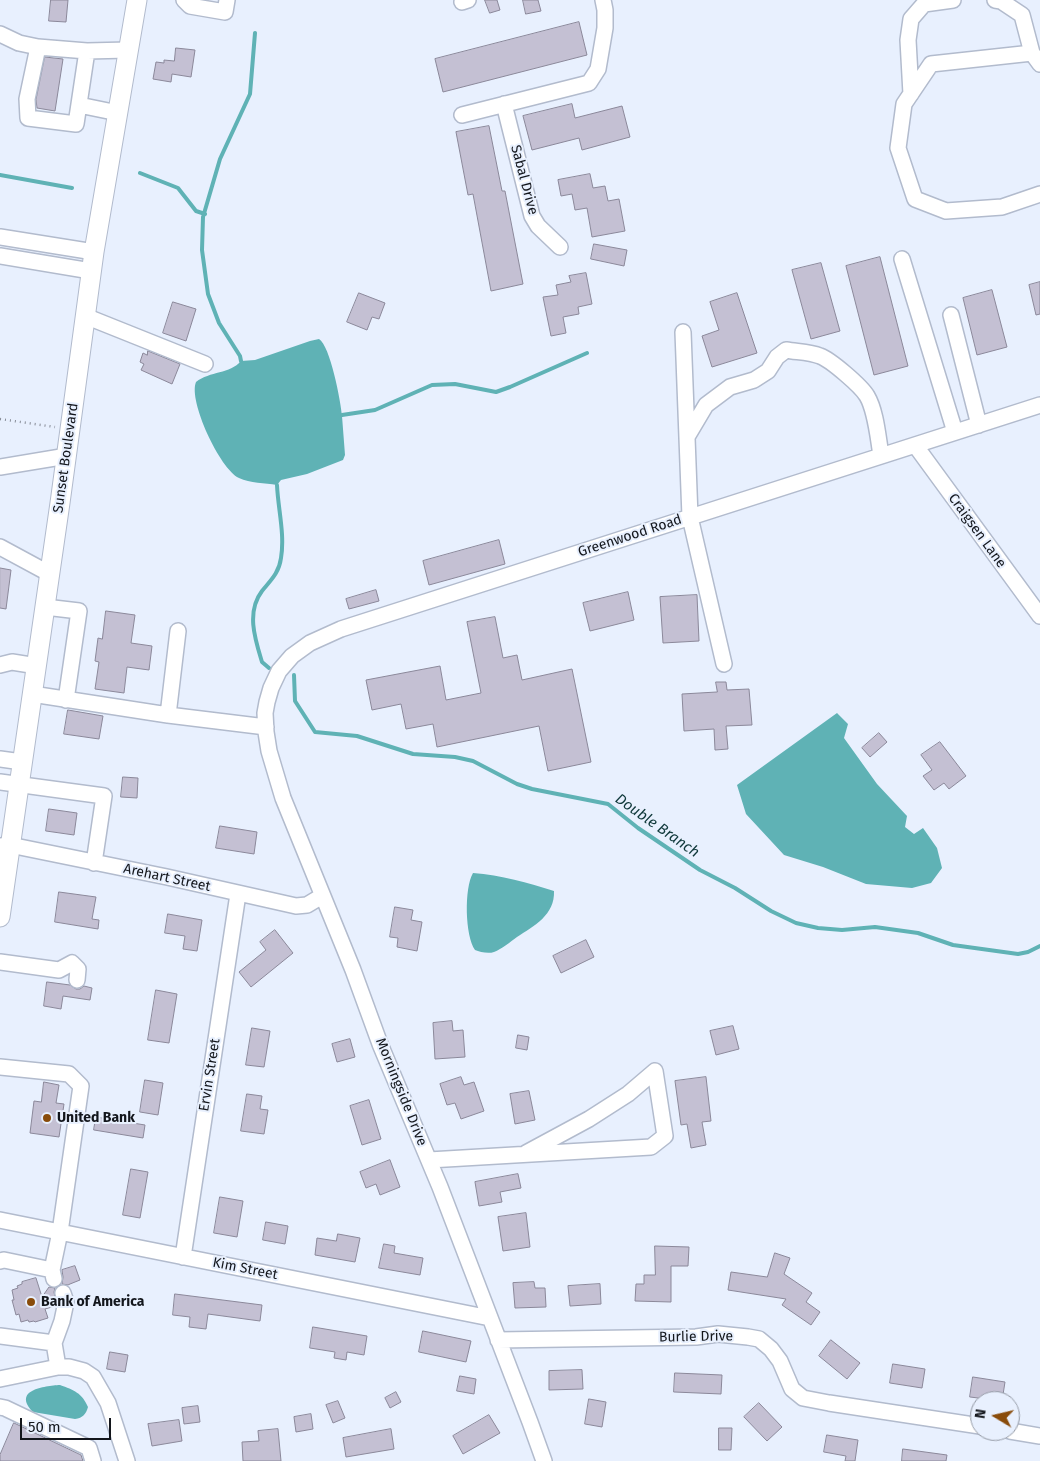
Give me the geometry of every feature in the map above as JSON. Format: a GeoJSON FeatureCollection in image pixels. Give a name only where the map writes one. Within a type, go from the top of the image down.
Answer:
{"type":"FeatureCollection","features":[{"type":"Feature","properties":{"kind":"main road","name":"Sunset Boulevard"},"geometry":{"type":"LineString","coordinates":[[0,917],[7,819],[19,784],[71,429],[94,252],[137,0]]}},
{"type":"Feature","properties":{"kind":"street"},"geometry":{"type":"LineString","coordinates":[[184,0],[190,6],[225,12],[227,0]]}},
{"type":"Feature","properties":{"kind":"street"},"geometry":{"type":"LineString","coordinates":[[462,115],[589,83],[598,69],[605,28],[603,0]]}},
{"type":"Feature","properties":{"kind":"street"},"geometry":{"type":"LineString","coordinates":[[911,94],[908,40],[912,19],[924,4],[953,0]]}},
{"type":"Feature","properties":{"kind":"street"},"geometry":{"type":"LineString","coordinates":[[995,0],[1001,1],[1022,15],[1036,58],[931,64],[904,104],[898,148],[915,199],[946,211],[1002,207],[1040,194]]}},
{"type":"Feature","properties":{"kind":"street"},"geometry":{"type":"LineString","coordinates":[[0,34],[19,43],[38,47],[128,50]]}},
{"type":"Feature","properties":{"kind":"street"},"geometry":{"type":"LineString","coordinates":[[38,47],[27,99],[28,118],[76,124],[87,50]]}},
{"type":"Feature","properties":{"kind":"street","name":"Sabal Drive"},"geometry":{"type":"LineString","coordinates":[[504,104],[532,216],[538,226],[560,247]]}},
{"type":"Feature","properties":{"kind":"street"},"geometry":{"type":"LineString","coordinates":[[79,105],[118,113]]}},
{"type":"Feature","properties":{"kind":"street"},"geometry":{"type":"LineString","coordinates":[[0,237],[94,252]]}},
{"type":"Feature","properties":{"kind":"street"},"geometry":{"type":"LineString","coordinates":[[0,256],[91,272]]}},
{"type":"Feature","properties":{"kind":"street"},"geometry":{"type":"LineString","coordinates":[[902,259],[955,432]]}},
{"type":"Feature","properties":{"kind":"street"},"geometry":{"type":"LineString","coordinates":[[951,315],[978,425]]}},
{"type":"Feature","properties":{"kind":"street"},"geometry":{"type":"LineString","coordinates":[[85,316],[205,364]]}},
{"type":"Feature","properties":{"kind":"street"},"geometry":{"type":"LineString","coordinates":[[683,332],[690,517],[724,664]]}},
{"type":"Feature","properties":{"kind":"street"},"geometry":{"type":"LineString","coordinates":[[687,437],[706,406],[730,387],[754,380],[768,370],[777,357],[786,350],[810,353],[823,357],[859,385],[867,396],[873,412],[881,456]]}},
{"type":"Feature","properties":{"kind":"street","name":"Greenwood Road"},"geometry":{"type":"LineString","coordinates":[[266,724],[267,702],[271,688],[280,671],[292,656],[310,643],[341,629],[1040,405]]}},
{"type":"Feature","properties":{"kind":"street","name":"Craigsen Lane"},"geometry":{"type":"LineString","coordinates":[[914,445],[1040,616]]}},
{"type":"Feature","properties":{"kind":"street"},"geometry":{"type":"LineString","coordinates":[[0,467],[67,456]]}},
{"type":"Feature","properties":{"kind":"street"},"geometry":{"type":"LineString","coordinates":[[0,547],[50,574]]}},
{"type":"Feature","properties":{"kind":"street"},"geometry":{"type":"LineString","coordinates":[[45,607],[78,611],[66,700]]}},
{"type":"Feature","properties":{"kind":"street"},"geometry":{"type":"LineString","coordinates":[[168,715],[178,631]]}},
{"type":"Feature","properties":{"kind":"street"},"geometry":{"type":"LineString","coordinates":[[0,665],[12,662],[36,666]]}},
{"type":"Feature","properties":{"kind":"street"},"geometry":{"type":"LineString","coordinates":[[32,694],[168,715],[266,724]]}},
{"type":"Feature","properties":{"kind":"street","name":"Morningside Drive"},"geometry":{"type":"LineString","coordinates":[[266,724],[269,751],[283,798],[353,970],[380,1044],[429,1160],[544,1461]]}},
{"type":"Feature","properties":{"kind":"street"},"geometry":{"type":"LineString","coordinates":[[0,759],[22,762]]}},
{"type":"Feature","properties":{"kind":"street"},"geometry":{"type":"LineString","coordinates":[[0,782],[104,796],[94,863]]}},
{"type":"Feature","properties":{"kind":"street","name":"Arehart Street"},"geometry":{"type":"LineString","coordinates":[[5,846],[296,906],[307,904],[322,896]]}},
{"type":"Feature","properties":{"kind":"street","name":"Ervin Street"},"geometry":{"type":"LineString","coordinates":[[182,1256],[238,894]]}},
{"type":"Feature","properties":{"kind":"street"},"geometry":{"type":"LineString","coordinates":[[0,962],[59,970],[72,963],[78,969],[77,980]]}},
{"type":"Feature","properties":{"kind":"street"},"geometry":{"type":"LineString","coordinates":[[0,1067],[69,1074],[80,1086],[53,1275],[4,1260],[0,1261]]}},
{"type":"Feature","properties":{"kind":"street"},"geometry":{"type":"LineString","coordinates":[[429,1160],[652,1147],[665,1136],[655,1071],[628,1094],[589,1119],[526,1153]]}},
{"type":"Feature","properties":{"kind":"street","name":"Kim Street"},"geometry":{"type":"LineString","coordinates":[[0,1220],[490,1318]]}},
{"type":"Feature","properties":{"kind":"street"},"geometry":{"type":"LineString","coordinates":[[58,1367],[54,1343],[66,1302],[63,1293]]}},
{"type":"Feature","properties":{"kind":"street","name":"Burlie Drive"},"geometry":{"type":"LineString","coordinates":[[498,1340],[696,1337],[718,1334],[760,1339],[780,1361],[792,1389],[803,1398],[970,1424]]}},
{"type":"Feature","properties":{"kind":"street"},"geometry":{"type":"LineString","coordinates":[[0,1336],[54,1343]]}},
{"type":"Feature","properties":{"kind":"street"},"geometry":{"type":"LineString","coordinates":[[0,1379],[58,1367],[69,1367],[84,1371],[93,1377],[108,1403],[127,1461]]}},
{"type":"Feature","properties":{"kind":"street"},"geometry":{"type":"LineString","coordinates":[[0,1407],[89,1448],[93,1461]]}},
{"type":"Feature","properties":{"kind":"street"},"geometry":{"type":"LineString","coordinates":[[1020,1433],[1040,1436]]}},
{"type":"Feature","properties":{"kind":"path"},"geometry":{"type":"LineString","coordinates":[[0,419],[71,429]]}},
{"type":"Feature","properties":{"kind":"shaded area"},"geometry":{"type":"Polygon","coordinates":[[[319,339],[323,343],[331,362],[337,387],[342,416],[345,455],[343,460],[307,474],[281,480],[277,485],[239,478],[223,462],[207,434],[197,404],[196,382],[231,368],[241,361],[255,360],[319,339]]]}},
{"type":"Feature","properties":{"kind":"shaded area"},"geometry":{"type":"Polygon","coordinates":[[[837,713],[848,724],[844,738],[877,784],[907,816],[905,827],[914,834],[923,828],[937,848],[942,868],[931,883],[912,888],[866,884],[823,867],[784,855],[746,814],[737,785],[837,713]]]}},
{"type":"Feature","properties":{"kind":"shaded area"},"geometry":{"type":"Polygon","coordinates":[[[473,873],[504,877],[554,891],[551,907],[536,924],[500,949],[489,953],[475,950],[469,934],[467,912],[468,889],[473,873]]]}},
{"type":"Feature","properties":{"kind":"shaded area"},"geometry":{"type":"Polygon","coordinates":[[[60,1385],[73,1390],[83,1398],[88,1407],[82,1417],[75,1419],[33,1412],[27,1405],[26,1399],[28,1394],[39,1388],[60,1385]]]}},
{"type":"Feature","properties":{"kind":"building"},"geometry":{"type":"Polygon","coordinates":[[[51,0],[68,0],[66,22],[49,21],[51,0]]]}},
{"type":"Feature","properties":{"kind":"building"},"geometry":{"type":"Polygon","coordinates":[[[485,0],[497,0],[500,10],[490,13],[485,0]]]}},
{"type":"Feature","properties":{"kind":"building"},"geometry":{"type":"Polygon","coordinates":[[[523,0],[538,0],[541,11],[526,14],[523,0]]]}},
{"type":"Feature","properties":{"kind":"building"},"geometry":{"type":"Polygon","coordinates":[[[579,22],[587,55],[443,92],[435,59],[579,22]]]}},
{"type":"Feature","properties":{"kind":"building"},"geometry":{"type":"Polygon","coordinates":[[[176,48],[195,50],[191,77],[172,74],[171,82],[153,79],[156,62],[164,63],[164,60],[174,61],[176,48]]]}},
{"type":"Feature","properties":{"kind":"building"},"geometry":{"type":"Polygon","coordinates":[[[45,57],[63,59],[55,111],[37,108],[36,100],[45,57]]]}},
{"type":"Feature","properties":{"kind":"building"},"geometry":{"type":"Polygon","coordinates":[[[572,104],[575,118],[622,106],[630,137],[582,150],[579,138],[532,150],[523,116],[572,104]]]}},
{"type":"Feature","properties":{"kind":"building"},"geometry":{"type":"Polygon","coordinates":[[[489,126],[502,191],[505,191],[523,284],[491,291],[473,194],[468,195],[456,132],[489,126]]]}},
{"type":"Feature","properties":{"kind":"building"},"geometry":{"type":"Polygon","coordinates":[[[590,174],[593,188],[605,186],[608,201],[619,199],[625,231],[592,237],[587,208],[575,210],[572,194],[561,196],[558,180],[590,174]]]}},
{"type":"Feature","properties":{"kind":"building"},"geometry":{"type":"Polygon","coordinates":[[[594,244],[627,250],[624,266],[591,259],[594,244]]]}},
{"type":"Feature","properties":{"kind":"building"},"geometry":{"type":"Polygon","coordinates":[[[880,257],[908,366],[874,375],[846,266],[880,257]]]}},
{"type":"Feature","properties":{"kind":"building"},"geometry":{"type":"Polygon","coordinates":[[[821,263],[840,331],[811,339],[792,270],[821,263]]]}},
{"type":"Feature","properties":{"kind":"building"},"geometry":{"type":"Polygon","coordinates":[[[586,273],[592,304],[578,307],[579,314],[563,317],[566,333],[551,336],[543,297],[558,295],[556,285],[571,282],[569,276],[586,273]]]}},
{"type":"Feature","properties":{"kind":"building"},"geometry":{"type":"Polygon","coordinates":[[[1040,282],[1040,314],[1036,315],[1029,285],[1040,282]]]}},
{"type":"Feature","properties":{"kind":"building"},"geometry":{"type":"Polygon","coordinates":[[[992,290],[1007,347],[977,355],[963,298],[992,290]]]}},
{"type":"Feature","properties":{"kind":"building"},"geometry":{"type":"Polygon","coordinates":[[[359,293],[385,303],[379,319],[372,317],[367,330],[347,322],[359,293]]]}},
{"type":"Feature","properties":{"kind":"building"},"geometry":{"type":"Polygon","coordinates":[[[737,293],[757,353],[712,367],[702,336],[719,330],[710,302],[737,293]]]}},
{"type":"Feature","properties":{"kind":"building"},"geometry":{"type":"Polygon","coordinates":[[[173,302],[196,309],[186,341],[163,333],[173,302]]]}},
{"type":"Feature","properties":{"kind":"building"},"geometry":{"type":"Polygon","coordinates":[[[148,351],[180,364],[172,384],[141,370],[144,364],[140,362],[143,353],[147,355],[148,351]]]}},
{"type":"Feature","properties":{"kind":"building"},"geometry":{"type":"Polygon","coordinates":[[[499,540],[505,564],[429,585],[423,561],[499,540]]]}},
{"type":"Feature","properties":{"kind":"building"},"geometry":{"type":"Polygon","coordinates":[[[0,568],[11,570],[6,609],[0,608],[0,568]]]}},
{"type":"Feature","properties":{"kind":"building"},"geometry":{"type":"Polygon","coordinates":[[[376,590],[379,601],[349,609],[346,599],[376,590]]]}},
{"type":"Feature","properties":{"kind":"building"},"geometry":{"type":"Polygon","coordinates":[[[628,592],[634,620],[590,631],[583,603],[628,592]]]}},
{"type":"Feature","properties":{"kind":"building"},"geometry":{"type":"Polygon","coordinates":[[[697,595],[699,641],[663,643],[660,597],[697,595]]]}},
{"type":"Feature","properties":{"kind":"building"},"geometry":{"type":"Polygon","coordinates":[[[106,611],[135,615],[131,643],[152,646],[149,670],[127,667],[124,693],[95,689],[99,662],[95,661],[98,638],[102,639],[106,611]]]}},
{"type":"Feature","properties":{"kind":"building"},"geometry":{"type":"Polygon","coordinates":[[[495,617],[503,658],[517,655],[522,680],[572,669],[591,762],[548,771],[539,726],[437,747],[433,724],[406,729],[401,704],[372,710],[366,680],[440,666],[446,700],[481,693],[467,622],[495,617]]]}},
{"type":"Feature","properties":{"kind":"building"},"geometry":{"type":"Polygon","coordinates":[[[716,682],[726,682],[727,690],[749,689],[752,725],[726,726],[728,749],[715,750],[714,729],[684,731],[682,694],[717,692],[716,682]]]}},
{"type":"Feature","properties":{"kind":"building"},"geometry":{"type":"Polygon","coordinates":[[[68,710],[103,716],[99,739],[64,734],[68,710]]]}},
{"type":"Feature","properties":{"kind":"building"},"geometry":{"type":"Polygon","coordinates":[[[879,733],[887,742],[870,757],[862,748],[879,733]]]}},
{"type":"Feature","properties":{"kind":"building"},"geometry":{"type":"Polygon","coordinates":[[[940,742],[966,776],[949,789],[944,783],[934,790],[923,776],[932,770],[921,755],[940,742]]]}},
{"type":"Feature","properties":{"kind":"building"},"geometry":{"type":"Polygon","coordinates":[[[123,777],[138,778],[137,798],[121,797],[123,777]]]}},
{"type":"Feature","properties":{"kind":"building"},"geometry":{"type":"Polygon","coordinates":[[[49,809],[77,813],[74,835],[46,831],[49,809]]]}},
{"type":"Feature","properties":{"kind":"building"},"geometry":{"type":"Polygon","coordinates":[[[220,826],[257,832],[254,854],[216,848],[220,826]]]}},
{"type":"Feature","properties":{"kind":"building"},"geometry":{"type":"Polygon","coordinates":[[[59,892],[96,897],[92,919],[99,920],[98,929],[55,922],[59,892]]]}},
{"type":"Feature","properties":{"kind":"building"},"geometry":{"type":"Polygon","coordinates":[[[395,907],[413,910],[411,920],[422,922],[417,951],[397,947],[398,938],[390,937],[395,907]]]}},
{"type":"Feature","properties":{"kind":"building"},"geometry":{"type":"Polygon","coordinates":[[[168,914],[202,920],[197,951],[183,949],[185,936],[165,933],[168,914]]]}},
{"type":"Feature","properties":{"kind":"building"},"geometry":{"type":"Polygon","coordinates":[[[275,930],[293,953],[251,987],[239,972],[266,950],[260,942],[275,930]]]}},
{"type":"Feature","properties":{"kind":"building"},"geometry":{"type":"Polygon","coordinates":[[[586,940],[594,957],[561,973],[553,956],[586,940]]]}},
{"type":"Feature","properties":{"kind":"building"},"geometry":{"type":"Polygon","coordinates":[[[47,982],[70,985],[76,989],[84,986],[92,988],[90,1000],[63,996],[61,1009],[44,1006],[47,982]]]}},
{"type":"Feature","properties":{"kind":"building"},"geometry":{"type":"Polygon","coordinates":[[[156,990],[177,994],[169,1043],[148,1040],[156,990]]]}},
{"type":"Feature","properties":{"kind":"building"},"geometry":{"type":"Polygon","coordinates":[[[452,1021],[453,1031],[463,1030],[465,1057],[435,1059],[433,1023],[452,1021]]]}},
{"type":"Feature","properties":{"kind":"building"},"geometry":{"type":"Polygon","coordinates":[[[733,1026],[739,1049],[716,1055],[710,1031],[733,1026]]]}},
{"type":"Feature","properties":{"kind":"building"},"geometry":{"type":"Polygon","coordinates":[[[252,1028],[270,1031],[264,1067],[246,1065],[252,1028]]]}},
{"type":"Feature","properties":{"kind":"building"},"geometry":{"type":"Polygon","coordinates":[[[518,1035],[529,1037],[527,1050],[516,1048],[518,1035]]]}},
{"type":"Feature","properties":{"kind":"building"},"geometry":{"type":"Polygon","coordinates":[[[350,1039],[355,1057],[337,1062],[332,1044],[350,1039]]]}},
{"type":"Feature","properties":{"kind":"building"},"geometry":{"type":"Polygon","coordinates":[[[461,1077],[464,1085],[474,1082],[484,1111],[461,1119],[455,1103],[447,1105],[440,1084],[461,1077]]]}},
{"type":"Feature","properties":{"kind":"building"},"geometry":{"type":"Polygon","coordinates":[[[706,1077],[711,1121],[702,1122],[706,1145],[691,1148],[687,1124],[681,1125],[675,1081],[706,1077]]]}},
{"type":"Feature","properties":{"kind":"building"},"geometry":{"type":"Polygon","coordinates":[[[145,1080],[163,1083],[158,1115],[140,1112],[145,1080]]]}},
{"type":"Feature","properties":{"kind":"building"},"geometry":{"type":"Polygon","coordinates":[[[44,1082],[59,1085],[56,1103],[64,1104],[59,1137],[30,1133],[34,1101],[41,1102],[44,1082]]]}},
{"type":"Feature","properties":{"kind":"building"},"geometry":{"type":"Polygon","coordinates":[[[529,1091],[535,1120],[515,1124],[510,1094],[529,1091]]]}},
{"type":"Feature","properties":{"kind":"building"},"geometry":{"type":"Polygon","coordinates":[[[247,1094],[262,1096],[260,1109],[268,1110],[264,1134],[241,1131],[247,1094]]]}},
{"type":"Feature","properties":{"kind":"building"},"geometry":{"type":"Polygon","coordinates":[[[369,1100],[381,1139],[362,1145],[350,1106],[369,1100]]]}},
{"type":"Feature","properties":{"kind":"building"},"geometry":{"type":"Polygon","coordinates":[[[96,1117],[145,1125],[143,1138],[94,1130],[96,1117]]]}},
{"type":"Feature","properties":{"kind":"building"},"geometry":{"type":"Polygon","coordinates":[[[390,1160],[400,1187],[380,1195],[376,1184],[366,1188],[360,1172],[390,1160]]]}},
{"type":"Feature","properties":{"kind":"building"},"geometry":{"type":"Polygon","coordinates":[[[131,1169],[148,1172],[140,1218],[123,1215],[131,1169]]]}},
{"type":"Feature","properties":{"kind":"building"},"geometry":{"type":"Polygon","coordinates":[[[518,1174],[521,1188],[500,1192],[502,1202],[479,1206],[475,1182],[518,1174]]]}},
{"type":"Feature","properties":{"kind":"building"},"geometry":{"type":"Polygon","coordinates":[[[220,1197],[243,1201],[237,1237],[214,1233],[220,1197]]]}},
{"type":"Feature","properties":{"kind":"building"},"geometry":{"type":"Polygon","coordinates":[[[526,1213],[530,1247],[503,1251],[498,1217],[526,1213]]]}},
{"type":"Feature","properties":{"kind":"building"},"geometry":{"type":"Polygon","coordinates":[[[266,1222],[288,1226],[285,1244],[263,1240],[266,1222]]]}},
{"type":"Feature","properties":{"kind":"building"},"geometry":{"type":"Polygon","coordinates":[[[338,1234],[360,1238],[355,1262],[315,1255],[317,1238],[336,1241],[338,1234]]]}},
{"type":"Feature","properties":{"kind":"building"},"geometry":{"type":"Polygon","coordinates":[[[384,1244],[395,1246],[394,1253],[423,1258],[420,1275],[379,1268],[384,1244]]]}},
{"type":"Feature","properties":{"kind":"building"},"geometry":{"type":"Polygon","coordinates":[[[655,1246],[689,1247],[688,1266],[671,1266],[671,1302],[635,1301],[636,1284],[644,1284],[644,1275],[655,1275],[655,1246]]]}},
{"type":"Feature","properties":{"kind":"building"},"geometry":{"type":"Polygon","coordinates":[[[775,1253],[790,1258],[784,1274],[812,1293],[806,1302],[820,1312],[811,1325],[782,1305],[786,1299],[728,1290],[731,1272],[767,1277],[775,1253]]]}},
{"type":"Feature","properties":{"kind":"building"},"geometry":{"type":"Polygon","coordinates":[[[75,1266],[80,1280],[68,1285],[62,1284],[62,1270],[75,1266]]]}},
{"type":"Feature","properties":{"kind":"building"},"geometry":{"type":"Polygon","coordinates":[[[36,1278],[42,1297],[49,1287],[55,1288],[56,1302],[52,1307],[45,1309],[48,1318],[35,1322],[29,1322],[28,1320],[21,1322],[19,1314],[16,1315],[12,1300],[14,1300],[12,1290],[18,1288],[17,1286],[22,1284],[22,1282],[36,1278]]]}},
{"type":"Feature","properties":{"kind":"building"},"geometry":{"type":"Polygon","coordinates":[[[534,1282],[535,1288],[545,1288],[546,1307],[515,1308],[513,1283],[534,1282]]]}},
{"type":"Feature","properties":{"kind":"building"},"geometry":{"type":"Polygon","coordinates":[[[600,1284],[601,1304],[570,1306],[568,1286],[600,1284]]]}},
{"type":"Feature","properties":{"kind":"building"},"geometry":{"type":"Polygon","coordinates":[[[175,1294],[262,1305],[260,1321],[208,1314],[206,1329],[189,1327],[190,1317],[173,1315],[175,1294]]]}},
{"type":"Feature","properties":{"kind":"building"},"geometry":{"type":"Polygon","coordinates":[[[313,1327],[367,1336],[364,1355],[347,1352],[346,1360],[334,1358],[335,1352],[310,1348],[313,1327]]]}},
{"type":"Feature","properties":{"kind":"building"},"geometry":{"type":"Polygon","coordinates":[[[423,1331],[471,1341],[466,1362],[419,1352],[423,1331]]]}},
{"type":"Feature","properties":{"kind":"building"},"geometry":{"type":"Polygon","coordinates":[[[831,1340],[860,1363],[847,1379],[819,1356],[831,1340]]]}},
{"type":"Feature","properties":{"kind":"building"},"geometry":{"type":"Polygon","coordinates":[[[110,1352],[128,1355],[125,1372],[107,1369],[110,1352]]]}},
{"type":"Feature","properties":{"kind":"building"},"geometry":{"type":"Polygon","coordinates":[[[893,1364],[925,1369],[922,1388],[890,1383],[893,1364]]]}},
{"type":"Feature","properties":{"kind":"building"},"geometry":{"type":"Polygon","coordinates":[[[582,1370],[583,1389],[549,1390],[549,1371],[582,1370]]]}},
{"type":"Feature","properties":{"kind":"building"},"geometry":{"type":"Polygon","coordinates":[[[675,1373],[722,1375],[721,1394],[674,1392],[675,1373]]]}},
{"type":"Feature","properties":{"kind":"building"},"geometry":{"type":"Polygon","coordinates":[[[460,1376],[476,1379],[474,1394],[457,1391],[460,1376]]]}},
{"type":"Feature","properties":{"kind":"building"},"geometry":{"type":"Polygon","coordinates":[[[973,1377],[1005,1382],[1004,1391],[971,1391],[973,1377]]]}},
{"type":"Feature","properties":{"kind":"building"},"geometry":{"type":"Polygon","coordinates":[[[396,1392],[401,1402],[390,1408],[385,1398],[396,1392]]]}},
{"type":"Feature","properties":{"kind":"building"},"geometry":{"type":"Polygon","coordinates":[[[589,1399],[606,1402],[602,1427],[585,1424],[589,1399]]]}},
{"type":"Feature","properties":{"kind":"building"},"geometry":{"type":"Polygon","coordinates":[[[338,1401],[345,1418],[333,1423],[326,1405],[338,1401]]]}},
{"type":"Feature","properties":{"kind":"building"},"geometry":{"type":"Polygon","coordinates":[[[759,1403],[782,1427],[767,1441],[744,1417],[759,1403]]]}},
{"type":"Feature","properties":{"kind":"building"},"geometry":{"type":"Polygon","coordinates":[[[198,1406],[200,1422],[184,1424],[182,1408],[198,1406]]]}},
{"type":"Feature","properties":{"kind":"building"},"geometry":{"type":"Polygon","coordinates":[[[311,1414],[313,1429],[296,1432],[294,1417],[311,1414]]]}},
{"type":"Feature","properties":{"kind":"building"},"geometry":{"type":"Polygon","coordinates":[[[489,1415],[500,1433],[463,1454],[453,1436],[489,1415]]]}},
{"type":"Feature","properties":{"kind":"building"},"geometry":{"type":"Polygon","coordinates":[[[179,1420],[182,1441],[152,1446],[148,1424],[179,1420]]]}},
{"type":"Feature","properties":{"kind":"building"},"geometry":{"type":"Polygon","coordinates":[[[14,1423],[81,1455],[83,1461],[0,1461],[0,1455],[14,1423]]]}},
{"type":"Feature","properties":{"kind":"building"},"geometry":{"type":"Polygon","coordinates":[[[719,1428],[732,1428],[731,1450],[719,1450],[719,1428]]]}},
{"type":"Feature","properties":{"kind":"building"},"geometry":{"type":"Polygon","coordinates":[[[278,1429],[281,1461],[243,1461],[242,1442],[259,1441],[258,1431],[278,1429]]]}},
{"type":"Feature","properties":{"kind":"building"},"geometry":{"type":"Polygon","coordinates":[[[391,1429],[394,1449],[346,1457],[343,1438],[391,1429]]]}},
{"type":"Feature","properties":{"kind":"building"},"geometry":{"type":"Polygon","coordinates":[[[827,1435],[858,1440],[855,1461],[845,1461],[846,1456],[824,1452],[827,1435]]]}},
{"type":"Feature","properties":{"kind":"building"},"geometry":{"type":"Polygon","coordinates":[[[903,1449],[947,1455],[946,1461],[902,1461],[903,1449]]]}},
{"type":"Feature","properties":{"kind":"waterway"},"geometry":{"type":"LineString","coordinates":[[241,361],[240,356],[219,323],[208,294],[202,250],[203,217],[220,159],[250,94],[255,33]]}},
{"type":"Feature","properties":{"kind":"waterway","name":"Double Branch"},"geometry":{"type":"LineString","coordinates":[[140,173],[178,188],[196,211],[205,214]]}},
{"type":"Feature","properties":{"kind":"waterway","name":"Double Branch"},"geometry":{"type":"LineString","coordinates":[[0,175],[72,188]]}},
{"type":"Feature","properties":{"kind":"waterway"},"geometry":{"type":"LineString","coordinates":[[342,415],[375,410],[432,385],[455,384],[496,392],[587,353]]}},
{"type":"Feature","properties":{"kind":"waterway","name":"Double Branch"},"geometry":{"type":"LineString","coordinates":[[269,668],[262,662],[253,626],[253,617],[257,599],[276,572],[281,558],[282,531],[277,485]]}},
{"type":"Feature","properties":{"kind":"waterway","name":"Double Branch"},"geometry":{"type":"LineString","coordinates":[[294,675],[295,701],[315,732],[357,736],[413,754],[455,757],[473,761],[517,784],[532,789],[608,804],[638,828],[700,870],[735,888],[771,911],[796,923],[818,928],[842,930],[875,927],[918,933],[953,945],[1018,954],[1028,952],[1040,946]]}},
{"type":"Feature","properties":{"kind":"place","name":"United Bank"},"geometry":{"type":"Point","coordinates":[47,1118]}},
{"type":"Feature","properties":{"kind":"place","name":"Bank of America"},"geometry":{"type":"Point","coordinates":[31,1302]}}]}
